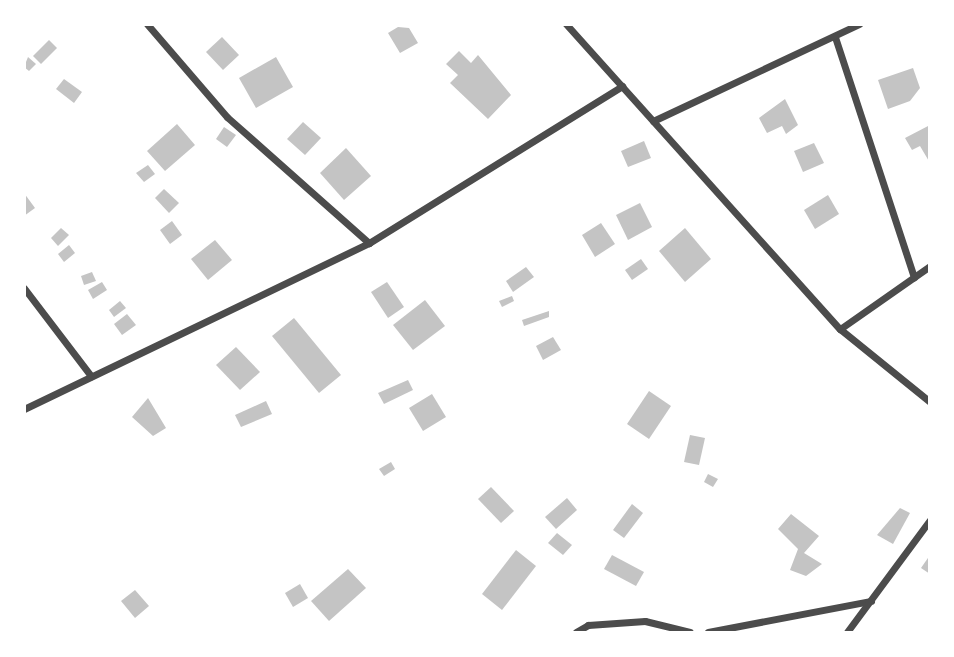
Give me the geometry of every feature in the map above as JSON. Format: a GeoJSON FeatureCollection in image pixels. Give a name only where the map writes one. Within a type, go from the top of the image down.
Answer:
{"type":"FeatureCollection","features":[{"type":"Feature","properties":{"kind":"street"},"geometry":{"type":"LineString","coordinates":[[147,24],[227,117],[369,243]]}},
{"type":"Feature","properties":{"kind":"street"},"geometry":{"type":"LineString","coordinates":[[566,24],[840,328],[929,402]]}},
{"type":"Feature","properties":{"kind":"street"},"geometry":{"type":"LineString","coordinates":[[653,121],[859,24]]}},
{"type":"Feature","properties":{"kind":"street"},"geometry":{"type":"LineString","coordinates":[[835,37],[914,277]]}},
{"type":"Feature","properties":{"kind":"street"},"geometry":{"type":"LineString","coordinates":[[24,409],[369,243],[622,86]]}},
{"type":"Feature","properties":{"kind":"street"},"geometry":{"type":"LineString","coordinates":[[840,328],[929,266]]}},
{"type":"Feature","properties":{"kind":"street"},"geometry":{"type":"LineString","coordinates":[[24,288],[91,376]]}},
{"type":"Feature","properties":{"kind":"street"},"geometry":{"type":"LineString","coordinates":[[847,632],[929,520]]}},
{"type":"Feature","properties":{"kind":"street"},"geometry":{"type":"LineString","coordinates":[[708,632],[871,601]]}},
{"type":"Feature","properties":{"kind":"street"},"geometry":{"type":"LineString","coordinates":[[576,632],[588,625],[645,621],[690,632]]}},
{"type":"Feature","properties":{"kind":"building"},"geometry":{"type":"Polygon","coordinates":[[[398,27],[409,28],[418,43],[400,53],[388,33],[398,27]]]}},
{"type":"Feature","properties":{"kind":"building"},"geometry":{"type":"Polygon","coordinates":[[[222,37],[239,55],[223,70],[206,52],[222,37]]]}},
{"type":"Feature","properties":{"kind":"building"},"geometry":{"type":"Polygon","coordinates":[[[49,40],[57,48],[41,64],[33,56],[49,40]]]}},
{"type":"Feature","properties":{"kind":"building"},"geometry":{"type":"Polygon","coordinates":[[[459,51],[471,63],[478,55],[511,95],[488,119],[450,83],[458,75],[446,64],[459,51]]]}},
{"type":"Feature","properties":{"kind":"building"},"geometry":{"type":"Polygon","coordinates":[[[28,57],[36,64],[29,71],[24,67],[28,57]]]}},
{"type":"Feature","properties":{"kind":"building"},"geometry":{"type":"Polygon","coordinates":[[[276,57],[293,87],[256,108],[239,78],[276,57]]]}},
{"type":"Feature","properties":{"kind":"building"},"geometry":{"type":"Polygon","coordinates":[[[913,68],[920,88],[910,101],[888,109],[878,80],[913,68]]]}},
{"type":"Feature","properties":{"kind":"building"},"geometry":{"type":"Polygon","coordinates":[[[64,79],[82,92],[74,103],[56,89],[64,79]]]}},
{"type":"Feature","properties":{"kind":"building"},"geometry":{"type":"Polygon","coordinates":[[[785,99],[798,125],[786,134],[782,126],[767,133],[759,118],[785,99]]]}},
{"type":"Feature","properties":{"kind":"building"},"geometry":{"type":"Polygon","coordinates":[[[303,122],[321,138],[305,155],[287,139],[303,122]]]}},
{"type":"Feature","properties":{"kind":"building"},"geometry":{"type":"Polygon","coordinates":[[[177,124],[195,145],[165,171],[147,151],[177,124]]]}},
{"type":"Feature","properties":{"kind":"building"},"geometry":{"type":"Polygon","coordinates":[[[930,125],[930,163],[920,146],[912,150],[905,138],[930,125]]]}},
{"type":"Feature","properties":{"kind":"building"},"geometry":{"type":"Polygon","coordinates":[[[224,127],[236,135],[227,147],[216,139],[224,127]]]}},
{"type":"Feature","properties":{"kind":"building"},"geometry":{"type":"Polygon","coordinates":[[[644,141],[651,158],[628,167],[621,151],[644,141]]]}},
{"type":"Feature","properties":{"kind":"building"},"geometry":{"type":"Polygon","coordinates":[[[814,143],[824,163],[803,172],[794,151],[814,143]]]}},
{"type":"Feature","properties":{"kind":"building"},"geometry":{"type":"Polygon","coordinates":[[[346,148],[371,176],[344,200],[320,173],[346,148]]]}},
{"type":"Feature","properties":{"kind":"building"},"geometry":{"type":"Polygon","coordinates":[[[148,165],[155,174],[144,182],[136,173],[148,165]]]}},
{"type":"Feature","properties":{"kind":"building"},"geometry":{"type":"Polygon","coordinates":[[[164,189],[179,203],[169,213],[155,198],[164,189]]]}},
{"type":"Feature","properties":{"kind":"building"},"geometry":{"type":"Polygon","coordinates":[[[24,193],[35,208],[24,216],[24,193]]]}},
{"type":"Feature","properties":{"kind":"building"},"geometry":{"type":"Polygon","coordinates":[[[828,195],[839,214],[815,229],[804,210],[828,195]]]}},
{"type":"Feature","properties":{"kind":"building"},"geometry":{"type":"Polygon","coordinates":[[[640,203],[652,227],[628,240],[616,215],[640,203]]]}},
{"type":"Feature","properties":{"kind":"building"},"geometry":{"type":"Polygon","coordinates":[[[172,221],[182,235],[170,244],[160,230],[172,221]]]}},
{"type":"Feature","properties":{"kind":"building"},"geometry":{"type":"Polygon","coordinates":[[[601,223],[615,244],[595,257],[582,235],[601,223]]]}},
{"type":"Feature","properties":{"kind":"building"},"geometry":{"type":"Polygon","coordinates":[[[61,228],[69,235],[58,246],[51,238],[61,228]]]}},
{"type":"Feature","properties":{"kind":"building"},"geometry":{"type":"Polygon","coordinates":[[[685,228],[711,259],[685,282],[659,251],[685,228]]]}},
{"type":"Feature","properties":{"kind":"building"},"geometry":{"type":"Polygon","coordinates":[[[215,240],[232,260],[208,280],[191,259],[215,240]]]}},
{"type":"Feature","properties":{"kind":"building"},"geometry":{"type":"Polygon","coordinates":[[[69,245],[75,253],[64,262],[58,254],[69,245]]]}},
{"type":"Feature","properties":{"kind":"building"},"geometry":{"type":"Polygon","coordinates":[[[641,259],[648,269],[632,280],[625,270],[641,259]]]}},
{"type":"Feature","properties":{"kind":"building"},"geometry":{"type":"Polygon","coordinates":[[[526,267],[534,277],[513,292],[506,281],[526,267]]]}},
{"type":"Feature","properties":{"kind":"building"},"geometry":{"type":"Polygon","coordinates":[[[92,272],[96,281],[84,285],[81,276],[92,272]]]}},
{"type":"Feature","properties":{"kind":"building"},"geometry":{"type":"Polygon","coordinates":[[[102,282],[107,290],[93,299],[88,290],[102,282]]]}},
{"type":"Feature","properties":{"kind":"building"},"geometry":{"type":"Polygon","coordinates":[[[387,282],[404,307],[388,318],[371,292],[387,282]]]}},
{"type":"Feature","properties":{"kind":"building"},"geometry":{"type":"Polygon","coordinates":[[[512,296],[514,301],[502,307],[499,301],[512,296]]]}},
{"type":"Feature","properties":{"kind":"building"},"geometry":{"type":"Polygon","coordinates":[[[425,300],[445,326],[413,350],[393,325],[425,300]]]}},
{"type":"Feature","properties":{"kind":"building"},"geometry":{"type":"Polygon","coordinates":[[[120,301],[126,308],[114,317],[109,310],[120,301]]]}},
{"type":"Feature","properties":{"kind":"building"},"geometry":{"type":"Polygon","coordinates":[[[549,311],[549,317],[524,326],[522,320],[549,311]]]}},
{"type":"Feature","properties":{"kind":"building"},"geometry":{"type":"Polygon","coordinates":[[[127,314],[136,325],[122,335],[114,324],[127,314]]]}},
{"type":"Feature","properties":{"kind":"building"},"geometry":{"type":"Polygon","coordinates":[[[294,318],[341,375],[319,393],[272,336],[294,318]]]}},
{"type":"Feature","properties":{"kind":"building"},"geometry":{"type":"Polygon","coordinates":[[[553,337],[561,350],[543,360],[536,346],[553,337]]]}},
{"type":"Feature","properties":{"kind":"building"},"geometry":{"type":"Polygon","coordinates":[[[236,347],[260,372],[240,390],[216,365],[236,347]]]}},
{"type":"Feature","properties":{"kind":"building"},"geometry":{"type":"Polygon","coordinates":[[[408,380],[413,390],[384,404],[378,393],[408,380]]]}},
{"type":"Feature","properties":{"kind":"building"},"geometry":{"type":"Polygon","coordinates":[[[649,391],[671,406],[649,439],[627,424],[649,391]]]}},
{"type":"Feature","properties":{"kind":"building"},"geometry":{"type":"Polygon","coordinates":[[[432,394],[446,417],[423,431],[409,408],[432,394]]]}},
{"type":"Feature","properties":{"kind":"building"},"geometry":{"type":"Polygon","coordinates":[[[148,398],[166,428],[153,436],[132,417],[148,398]]]}},
{"type":"Feature","properties":{"kind":"building"},"geometry":{"type":"Polygon","coordinates":[[[266,401],[272,414],[241,427],[235,415],[266,401]]]}},
{"type":"Feature","properties":{"kind":"building"},"geometry":{"type":"Polygon","coordinates":[[[690,435],[705,438],[699,465],[684,462],[690,435]]]}},
{"type":"Feature","properties":{"kind":"building"},"geometry":{"type":"Polygon","coordinates":[[[391,462],[395,469],[384,476],[379,469],[391,462]]]}},
{"type":"Feature","properties":{"kind":"building"},"geometry":{"type":"Polygon","coordinates":[[[708,474],[718,479],[713,487],[704,482],[708,474]]]}},
{"type":"Feature","properties":{"kind":"building"},"geometry":{"type":"Polygon","coordinates":[[[491,487],[514,511],[501,523],[478,499],[491,487]]]}},
{"type":"Feature","properties":{"kind":"building"},"geometry":{"type":"Polygon","coordinates":[[[567,498],[577,510],[556,529],[545,517],[567,498]]]}},
{"type":"Feature","properties":{"kind":"building"},"geometry":{"type":"Polygon","coordinates":[[[632,504],[643,513],[624,538],[613,530],[632,504]]]}},
{"type":"Feature","properties":{"kind":"building"},"geometry":{"type":"Polygon","coordinates":[[[900,508],[910,513],[893,544],[877,535],[900,508]]]}},
{"type":"Feature","properties":{"kind":"building"},"geometry":{"type":"Polygon","coordinates":[[[791,514],[819,536],[804,553],[822,564],[806,576],[790,570],[798,549],[778,529],[791,514]]]}},
{"type":"Feature","properties":{"kind":"building"},"geometry":{"type":"Polygon","coordinates":[[[557,533],[572,545],[563,555],[548,543],[557,533]]]}},
{"type":"Feature","properties":{"kind":"building"},"geometry":{"type":"Polygon","coordinates":[[[516,550],[536,566],[502,610],[482,594],[516,550]]]}},
{"type":"Feature","properties":{"kind":"building"},"geometry":{"type":"Polygon","coordinates":[[[612,555],[644,572],[636,586],[604,569],[612,555]]]}},
{"type":"Feature","properties":{"kind":"building"},"geometry":{"type":"Polygon","coordinates":[[[930,555],[930,574],[921,568],[930,555]]]}},
{"type":"Feature","properties":{"kind":"building"},"geometry":{"type":"Polygon","coordinates":[[[348,569],[366,588],[329,621],[311,601],[348,569]]]}},
{"type":"Feature","properties":{"kind":"building"},"geometry":{"type":"Polygon","coordinates":[[[300,584],[308,598],[293,607],[285,593],[300,584]]]}},
{"type":"Feature","properties":{"kind":"building"},"geometry":{"type":"Polygon","coordinates":[[[135,590],[149,606],[135,618],[121,601],[135,590]]]}}]}
